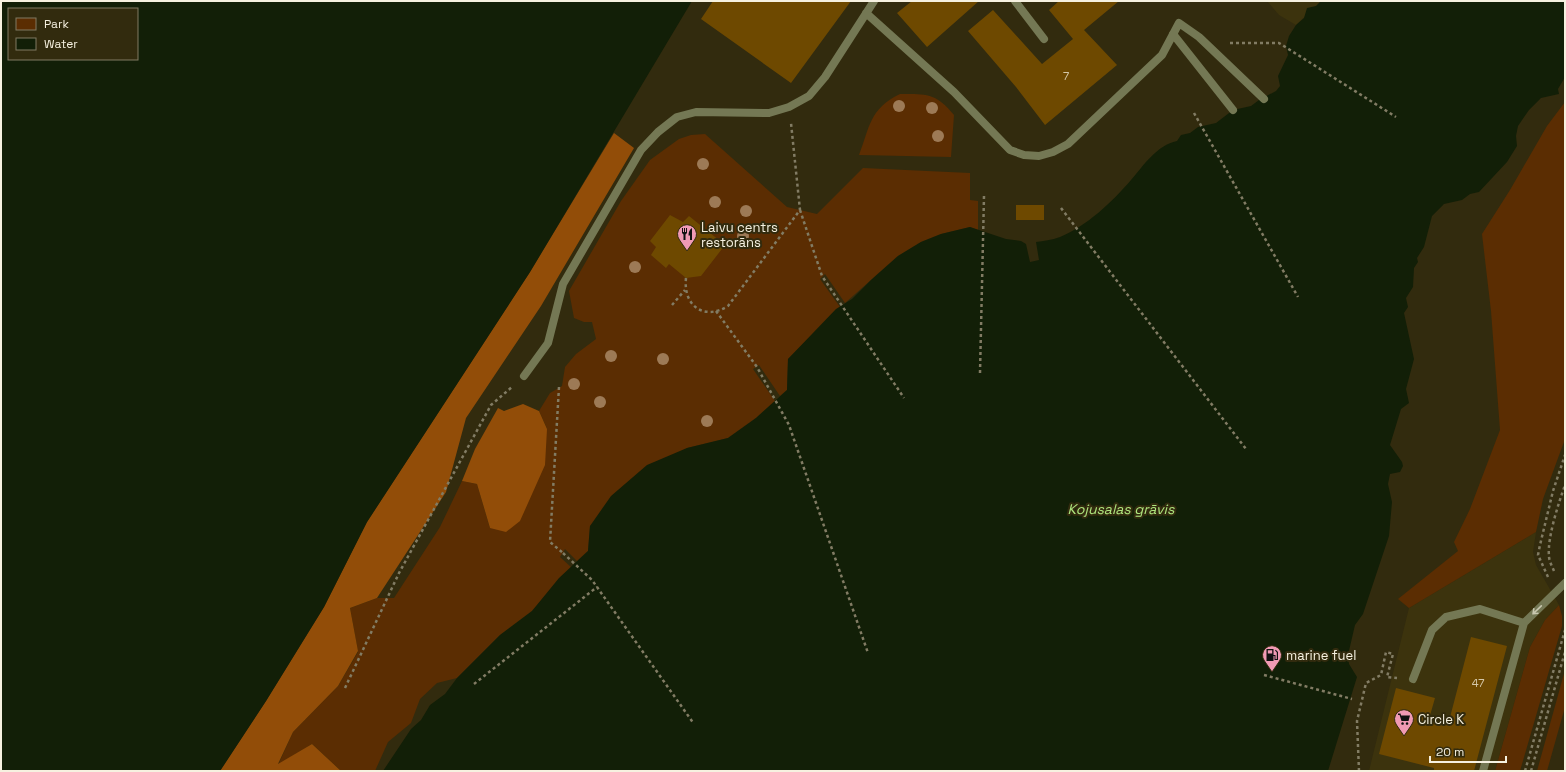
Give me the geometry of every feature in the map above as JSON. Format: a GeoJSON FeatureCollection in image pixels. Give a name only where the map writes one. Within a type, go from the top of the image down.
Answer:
{"type":"FeatureCollection","features":[{"type":"Feature","properties":{"kind":"lane"},"geometry":{"type":"LineString","coordinates":[[524,376],[548,343],[562,284],[641,150],[658,132],[677,117],[696,112],[769,113],[789,107],[809,96],[825,77],[874,1]]}},
{"type":"Feature","properties":{"kind":"lane"},"geometry":{"type":"LineString","coordinates":[[1016,1],[1044,38]]}},
{"type":"Feature","properties":{"kind":"lane"},"geometry":{"type":"LineString","coordinates":[[866,13],[954,92],[1010,150],[1024,155],[1039,156],[1053,152],[1068,144],[1162,55],[1179,23],[1199,37],[1264,98]]}},
{"type":"Feature","properties":{"kind":"lane"},"geometry":{"type":"LineString","coordinates":[[1173,34],[1233,110]]}},
{"type":"Feature","properties":{"kind":"lane"},"geometry":{"type":"LineString","coordinates":[[1483,771],[1524,623],[1564,584]]}},
{"type":"Feature","properties":{"kind":"lane"},"geometry":{"type":"LineString","coordinates":[[1413,679],[1432,630],[1446,617],[1480,609],[1524,623]]}},
{"type":"Feature","properties":{"kind":"path"},"geometry":{"type":"LineString","coordinates":[[1229,43],[1279,43],[1396,117]]}},
{"type":"Feature","properties":{"kind":"path"},"geometry":{"type":"LineString","coordinates":[[789,107],[800,210],[822,276],[904,398]]}},
{"type":"Feature","properties":{"kind":"path"},"geometry":{"type":"LineString","coordinates":[[1194,113],[1298,297]]}},
{"type":"Feature","properties":{"kind":"path"},"geometry":{"type":"LineString","coordinates":[[980,373],[984,196]]}},
{"type":"Feature","properties":{"kind":"path"},"geometry":{"type":"LineString","coordinates":[[1061,208],[1246,449]]}},
{"type":"Feature","properties":{"kind":"path"},"geometry":{"type":"LineString","coordinates":[[686,278],[685,290],[687,299],[695,307],[709,312],[728,306],[800,210]]}},
{"type":"Feature","properties":{"kind":"path"},"geometry":{"type":"LineString","coordinates":[[672,305],[685,290]]}},
{"type":"Feature","properties":{"kind":"path"},"geometry":{"type":"LineString","coordinates":[[716,311],[757,367],[788,425],[868,653]]}},
{"type":"Feature","properties":{"kind":"path"},"geometry":{"type":"LineString","coordinates":[[345,688],[399,573],[491,405],[524,376]]}},
{"type":"Feature","properties":{"kind":"path"},"geometry":{"type":"LineString","coordinates":[[559,387],[550,542],[597,587],[694,724]]}},
{"type":"Feature","properties":{"kind":"path"},"geometry":{"type":"LineString","coordinates":[[1556,592],[1541,565],[1538,555],[1553,491],[1565,456]]}},
{"type":"Feature","properties":{"kind":"path"},"geometry":{"type":"LineString","coordinates":[[1564,584],[1553,569],[1548,557],[1559,501],[1565,485]]}},
{"type":"Feature","properties":{"kind":"path"},"geometry":{"type":"LineString","coordinates":[[474,684],[597,587]]}},
{"type":"Feature","properties":{"kind":"path"},"geometry":{"type":"LineString","coordinates":[[1525,771],[1565,630]]}},
{"type":"Feature","properties":{"kind":"path"},"geometry":{"type":"LineString","coordinates":[[1359,771],[1357,721],[1366,683],[1381,675],[1386,652],[1393,654],[1387,677]]}},
{"type":"Feature","properties":{"kind":"path"},"geometry":{"type":"LineString","coordinates":[[1531,771],[1565,652]]}},
{"type":"Feature","properties":{"kind":"path"},"geometry":{"type":"LineString","coordinates":[[1264,675],[1352,699]]}},
{"type":"Feature","properties":{"kind":"shaded area"},"geometry":{"type":"Polygon","coordinates":[[[1267,1],[1321,1],[1296,25],[1279,15],[1267,1]]]}},
{"type":"Feature","properties":{"kind":"shaded area"},"geometry":{"type":"Polygon","coordinates":[[[614,133],[634,148],[541,306],[466,418],[446,492],[377,598],[350,608],[358,651],[338,686],[293,732],[278,764],[312,744],[341,771],[220,771],[266,701],[324,607],[367,522],[530,272],[614,133]]]}},
{"type":"Feature","properties":{"kind":"shaded area"},"geometry":{"type":"Polygon","coordinates":[[[523,404],[539,411],[547,429],[545,465],[520,521],[506,532],[490,528],[477,484],[462,481],[475,449],[498,408],[504,411],[523,404]]]}},
{"type":"Feature","properties":{"kind":"shaded area"},"geometry":{"type":"Polygon","coordinates":[[[1536,532],[1533,552],[1536,565],[1559,605],[1545,620],[1530,647],[1495,771],[1369,771],[1409,608],[1536,532]]]}},
{"type":"Feature","properties":{"kind":"green space"},"geometry":{"type":"Polygon","coordinates":[[[900,94],[930,96],[942,102],[954,115],[951,157],[859,155],[869,127],[876,113],[882,106],[900,94]]]}},
{"type":"Feature","properties":{"kind":"green space"},"geometry":{"type":"Polygon","coordinates":[[[1565,102],[1565,439],[1543,499],[1536,532],[1409,608],[1398,599],[1458,551],[1454,542],[1470,509],[1500,430],[1491,311],[1482,234],[1510,190],[1547,126],[1565,102]]]}},
{"type":"Feature","properties":{"kind":"green space"},"geometry":{"type":"Polygon","coordinates":[[[705,134],[787,207],[817,214],[863,168],[970,173],[970,200],[978,201],[978,230],[970,227],[941,234],[921,242],[898,256],[845,303],[825,274],[820,279],[840,307],[788,359],[787,390],[780,396],[759,365],[753,369],[775,401],[756,418],[728,438],[687,448],[590,526],[588,551],[577,561],[565,549],[560,557],[571,567],[532,611],[500,635],[457,678],[437,683],[420,699],[411,723],[388,742],[375,771],[341,771],[312,744],[278,765],[293,732],[338,686],[358,652],[350,608],[377,598],[394,598],[440,527],[462,481],[477,484],[490,528],[547,429],[539,411],[550,393],[562,386],[565,367],[576,354],[596,339],[592,322],[584,322],[574,318],[569,291],[621,201],[650,160],[679,139],[691,135],[705,134]]]}},
{"type":"Feature","properties":{"kind":"green space"},"geometry":{"type":"Polygon","coordinates":[[[1559,605],[1562,616],[1562,626],[1520,771],[1495,771],[1530,647],[1545,620],[1559,605]]]}},
{"type":"Feature","properties":{"kind":"green space"},"geometry":{"type":"Polygon","coordinates":[[[1565,670],[1565,707],[1547,771],[1537,771],[1565,670]]]}},
{"type":"Feature","properties":{"kind":"water"},"geometry":{"type":"Polygon","coordinates":[[[1,1],[692,1],[530,272],[367,522],[324,607],[266,701],[220,771],[1,771],[1,1]]]}},
{"type":"Feature","properties":{"kind":"water","name":"Kojusalas grāvis"},"geometry":{"type":"Polygon","coordinates":[[[1321,1],[1565,1],[1565,77],[1558,89],[1559,94],[1541,98],[1529,110],[1518,126],[1516,136],[1517,146],[1507,162],[1479,192],[1470,194],[1462,200],[1444,204],[1432,216],[1424,247],[1417,258],[1418,262],[1414,268],[1413,287],[1406,298],[1408,307],[1404,313],[1414,359],[1406,389],[1409,403],[1401,409],[1390,445],[1402,462],[1403,466],[1400,472],[1390,474],[1388,484],[1392,502],[1389,536],[1363,614],[1355,625],[1348,655],[1349,664],[1357,677],[1328,771],[383,771],[411,729],[421,720],[430,705],[445,694],[457,678],[500,635],[532,611],[559,578],[588,551],[590,526],[611,496],[647,465],[687,448],[728,438],[756,418],[787,390],[788,359],[836,309],[852,299],[898,256],[921,242],[941,234],[970,227],[1006,239],[1021,241],[1026,244],[1030,262],[1039,260],[1036,242],[1060,237],[1080,227],[1116,197],[1157,151],[1170,143],[1177,141],[1181,135],[1190,133],[1198,127],[1216,123],[1233,110],[1251,106],[1276,91],[1280,86],[1278,76],[1288,55],[1286,46],[1289,36],[1296,25],[1304,18],[1307,8],[1316,6],[1321,1]]]}},
{"type":"Feature","properties":{"kind":"building"},"geometry":{"type":"Polygon","coordinates":[[[713,1],[851,1],[791,83],[701,19],[713,1]]]}},
{"type":"Feature","properties":{"kind":"building"},"geometry":{"type":"Polygon","coordinates":[[[912,1],[979,1],[927,47],[897,13],[912,1]]]}},
{"type":"Feature","properties":{"kind":"building"},"geometry":{"type":"Polygon","coordinates":[[[1059,1],[1119,1],[1084,30],[1117,65],[1045,125],[1016,87],[968,31],[993,10],[1042,64],[1073,39],[1049,10],[1059,1]]]}},
{"type":"Feature","properties":{"kind":"building"},"geometry":{"type":"Polygon","coordinates":[[[1016,205],[1044,205],[1044,220],[1016,220],[1016,205]]]}},
{"type":"Feature","properties":{"kind":"building","name":"Laivu centrs restorāns"},"geometry":{"type":"Polygon","coordinates":[[[670,215],[683,222],[689,216],[725,245],[701,276],[686,278],[669,264],[666,268],[651,255],[656,247],[650,241],[670,215]]]}},
{"type":"Feature","properties":{"kind":"building","name":"Circle K"},"geometry":{"type":"Polygon","coordinates":[[[1471,637],[1507,646],[1474,771],[1434,771],[1434,768],[1379,754],[1396,688],[1435,698],[1429,719],[1448,725],[1471,637]]]}},
{"type":"Feature","properties":{"kind":"place","name":"Laivu centrs restorāns"},"geometry":{"type":"Point","coordinates":[687,251]}},
{"type":"Feature","properties":{"kind":"place","name":"marine fuel"},"geometry":{"type":"Point","coordinates":[1272,672]}},
{"type":"Feature","properties":{"kind":"place","name":"Circle K"},"geometry":{"type":"Point","coordinates":[1404,736]}}]}
